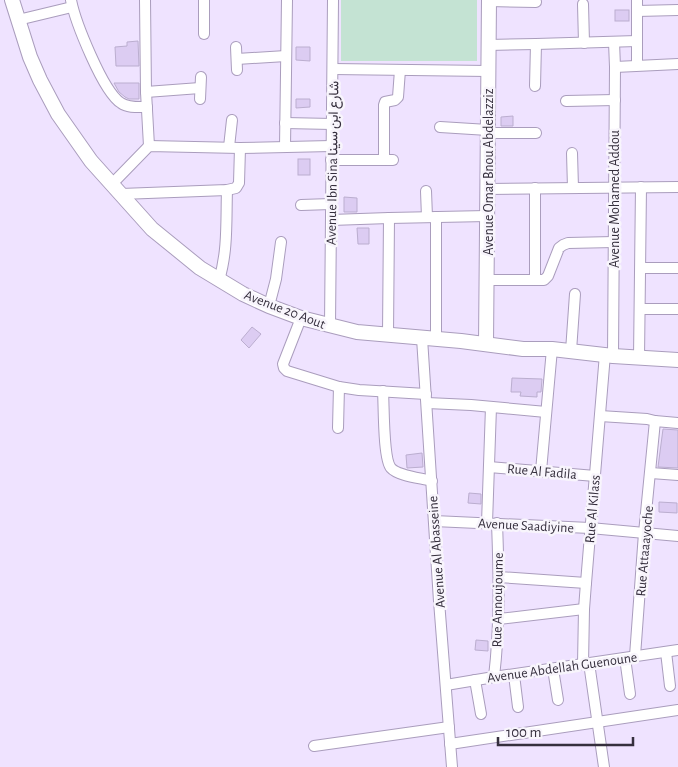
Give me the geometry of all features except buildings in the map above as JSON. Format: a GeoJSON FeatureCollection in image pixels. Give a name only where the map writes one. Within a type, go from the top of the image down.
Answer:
{"type":"FeatureCollection","features":[{"type":"Feature","properties":{"kind":"street","name":"Avenue 20 Aout"},"geometry":{"type":"LineString","coordinates":[[12,0],[30,57],[40,80],[58,114],[91,161],[157,234],[200,268],[243,294],[301,318],[357,332],[523,349],[552,349],[678,360]]}},
{"type":"Feature","properties":{"kind":"street"},"geometry":{"type":"LineString","coordinates":[[116,189],[149,146],[146,92],[145,0]]}},
{"type":"Feature","properties":{"kind":"street"},"geometry":{"type":"LineString","coordinates":[[204,0],[204,34]]}},
{"type":"Feature","properties":{"kind":"street"},"geometry":{"type":"LineString","coordinates":[[285,147],[287,0]]}},
{"type":"Feature","properties":{"kind":"street","name":"Avenue Ibn Sina شارع ابن سينا"},"geometry":{"type":"LineString","coordinates":[[330,326],[333,0]]}},
{"type":"Feature","properties":{"kind":"street"},"geometry":{"type":"LineString","coordinates":[[489,0],[536,2]]}},
{"type":"Feature","properties":{"kind":"street","name":"Avenue Omar Bnou Abdelazziz"},"geometry":{"type":"LineString","coordinates":[[486,344],[489,0]]}},
{"type":"Feature","properties":{"kind":"street"},"geometry":{"type":"LineString","coordinates":[[18,20],[71,4],[84,40],[99,72],[116,98],[126,106],[147,107]]}},
{"type":"Feature","properties":{"kind":"street"},"geometry":{"type":"LineString","coordinates":[[583,4],[584,43]]}},
{"type":"Feature","properties":{"kind":"street"},"geometry":{"type":"LineString","coordinates":[[637,65],[637,5],[678,10]]}},
{"type":"Feature","properties":{"kind":"street"},"geometry":{"type":"LineString","coordinates":[[488,44],[637,41]]}},
{"type":"Feature","properties":{"kind":"street","name":"Avenue Mohamed Addou"},"geometry":{"type":"LineString","coordinates":[[609,355],[614,242],[614,42]]}},
{"type":"Feature","properties":{"kind":"street"},"geometry":{"type":"LineString","coordinates":[[535,86],[536,44]]}},
{"type":"Feature","properties":{"kind":"street"},"geometry":{"type":"LineString","coordinates":[[236,47],[237,64],[286,56]]}},
{"type":"Feature","properties":{"kind":"street"},"geometry":{"type":"LineString","coordinates":[[615,67],[678,64]]}},
{"type":"Feature","properties":{"kind":"street"},"geometry":{"type":"LineString","coordinates":[[333,69],[488,71]]}},
{"type":"Feature","properties":{"kind":"street"},"geometry":{"type":"LineString","coordinates":[[331,160],[388,160],[384,105],[385,102],[395,100],[398,97],[400,70]]}},
{"type":"Feature","properties":{"kind":"street"},"geometry":{"type":"LineString","coordinates":[[146,92],[200,94],[201,76]]}},
{"type":"Feature","properties":{"kind":"street"},"geometry":{"type":"LineString","coordinates":[[566,101],[615,100]]}},
{"type":"Feature","properties":{"kind":"street"},"geometry":{"type":"LineString","coordinates":[[116,189],[227,190],[236,188],[238,185],[232,120]]}},
{"type":"Feature","properties":{"kind":"street"},"geometry":{"type":"LineString","coordinates":[[285,123],[332,124]]}},
{"type":"Feature","properties":{"kind":"street"},"geometry":{"type":"LineString","coordinates":[[440,127],[488,132],[536,133]]}},
{"type":"Feature","properties":{"kind":"street"},"geometry":{"type":"LineString","coordinates":[[149,146],[234,148],[331,146]]}},
{"type":"Feature","properties":{"kind":"street"},"geometry":{"type":"LineString","coordinates":[[572,153],[573,188]]}},
{"type":"Feature","properties":{"kind":"street"},"geometry":{"type":"LineString","coordinates":[[487,189],[678,186]]}},
{"type":"Feature","properties":{"kind":"street"},"geometry":{"type":"LineString","coordinates":[[639,358],[641,187]]}},
{"type":"Feature","properties":{"kind":"street"},"geometry":{"type":"LineString","coordinates":[[535,188],[535,280]]}},
{"type":"Feature","properties":{"kind":"street"},"geometry":{"type":"LineString","coordinates":[[219,280],[223,268],[225,250],[227,190]]}},
{"type":"Feature","properties":{"kind":"street","name":"Avenue Al Abasseine"},"geometry":{"type":"LineString","coordinates":[[426,191],[432,217],[426,398],[452,767]]}},
{"type":"Feature","properties":{"kind":"street"},"geometry":{"type":"LineString","coordinates":[[301,205],[331,204]]}},
{"type":"Feature","properties":{"kind":"street"},"geometry":{"type":"LineString","coordinates":[[331,220],[487,216]]}},
{"type":"Feature","properties":{"kind":"street"},"geometry":{"type":"LineString","coordinates":[[388,335],[389,218]]}},
{"type":"Feature","properties":{"kind":"street"},"geometry":{"type":"LineString","coordinates":[[270,306],[281,242]]}},
{"type":"Feature","properties":{"kind":"street"},"geometry":{"type":"LineString","coordinates":[[487,280],[544,280],[548,276],[559,248],[563,245],[568,243],[614,242]]}},
{"type":"Feature","properties":{"kind":"street"},"geometry":{"type":"LineString","coordinates":[[641,268],[678,268]]}},
{"type":"Feature","properties":{"kind":"street"},"geometry":{"type":"LineString","coordinates":[[571,351],[575,294]]}},
{"type":"Feature","properties":{"kind":"street"},"geometry":{"type":"LineString","coordinates":[[640,309],[678,309]]}},
{"type":"Feature","properties":{"kind":"street"},"geometry":{"type":"LineString","coordinates":[[301,318],[283,364],[287,371],[339,387],[383,391],[491,407],[546,412]]}},
{"type":"Feature","properties":{"kind":"street"},"geometry":{"type":"LineString","coordinates":[[540,471],[552,349]]}},
{"type":"Feature","properties":{"kind":"street","name":"Rue Al Kilass"},"geometry":{"type":"LineString","coordinates":[[604,767],[586,664],[584,609],[600,416],[609,355]]}},
{"type":"Feature","properties":{"kind":"street"},"geometry":{"type":"LineString","coordinates":[[338,428],[339,387]]}},
{"type":"Feature","properties":{"kind":"street"},"geometry":{"type":"LineString","coordinates":[[383,391],[386,445],[391,468],[395,472],[404,475],[432,481]]}},
{"type":"Feature","properties":{"kind":"street","name":"Rue Annoujoume"},"geometry":{"type":"LineString","coordinates":[[491,407],[489,467],[492,523],[499,578],[494,677]]}},
{"type":"Feature","properties":{"kind":"street"},"geometry":{"type":"LineString","coordinates":[[600,416],[678,423]]}},
{"type":"Feature","properties":{"kind":"street","name":"Rue Attaaayoche"},"geometry":{"type":"LineString","coordinates":[[630,694],[630,657],[656,421]]}},
{"type":"Feature","properties":{"kind":"street","name":"Rue Al Fadila"},"geometry":{"type":"LineString","coordinates":[[489,467],[595,476]]}},
{"type":"Feature","properties":{"kind":"street"},"geometry":{"type":"LineString","coordinates":[[651,473],[678,475]]}},
{"type":"Feature","properties":{"kind":"street","name":"Avenue Saadiyine"},"geometry":{"type":"LineString","coordinates":[[434,521],[590,528],[678,536]]}},
{"type":"Feature","properties":{"kind":"street"},"geometry":{"type":"LineString","coordinates":[[499,578],[586,583]]}},
{"type":"Feature","properties":{"kind":"street"},"geometry":{"type":"LineString","coordinates":[[498,619],[584,609]]}},
{"type":"Feature","properties":{"kind":"street","name":"Avenue Abdellah Guenoune"},"geometry":{"type":"LineString","coordinates":[[446,685],[678,650]]}},
{"type":"Feature","properties":{"kind":"street"},"geometry":{"type":"LineString","coordinates":[[666,652],[670,686]]}},
{"type":"Feature","properties":{"kind":"street"},"geometry":{"type":"LineString","coordinates":[[553,669],[558,700]]}},
{"type":"Feature","properties":{"kind":"street"},"geometry":{"type":"LineString","coordinates":[[514,675],[518,707]]}},
{"type":"Feature","properties":{"kind":"street"},"geometry":{"type":"LineString","coordinates":[[475,680],[481,714]]}},
{"type":"Feature","properties":{"kind":"street"},"geometry":{"type":"LineString","coordinates":[[450,744],[678,710]]}},
{"type":"Feature","properties":{"kind":"street"},"geometry":{"type":"LineString","coordinates":[[314,746],[449,728]]}},
{"type":"Feature","properties":{"kind":"green space"},"geometry":{"type":"Polygon","coordinates":[[[341,0],[477,0],[477,61],[341,61],[341,0]]]}}]}
